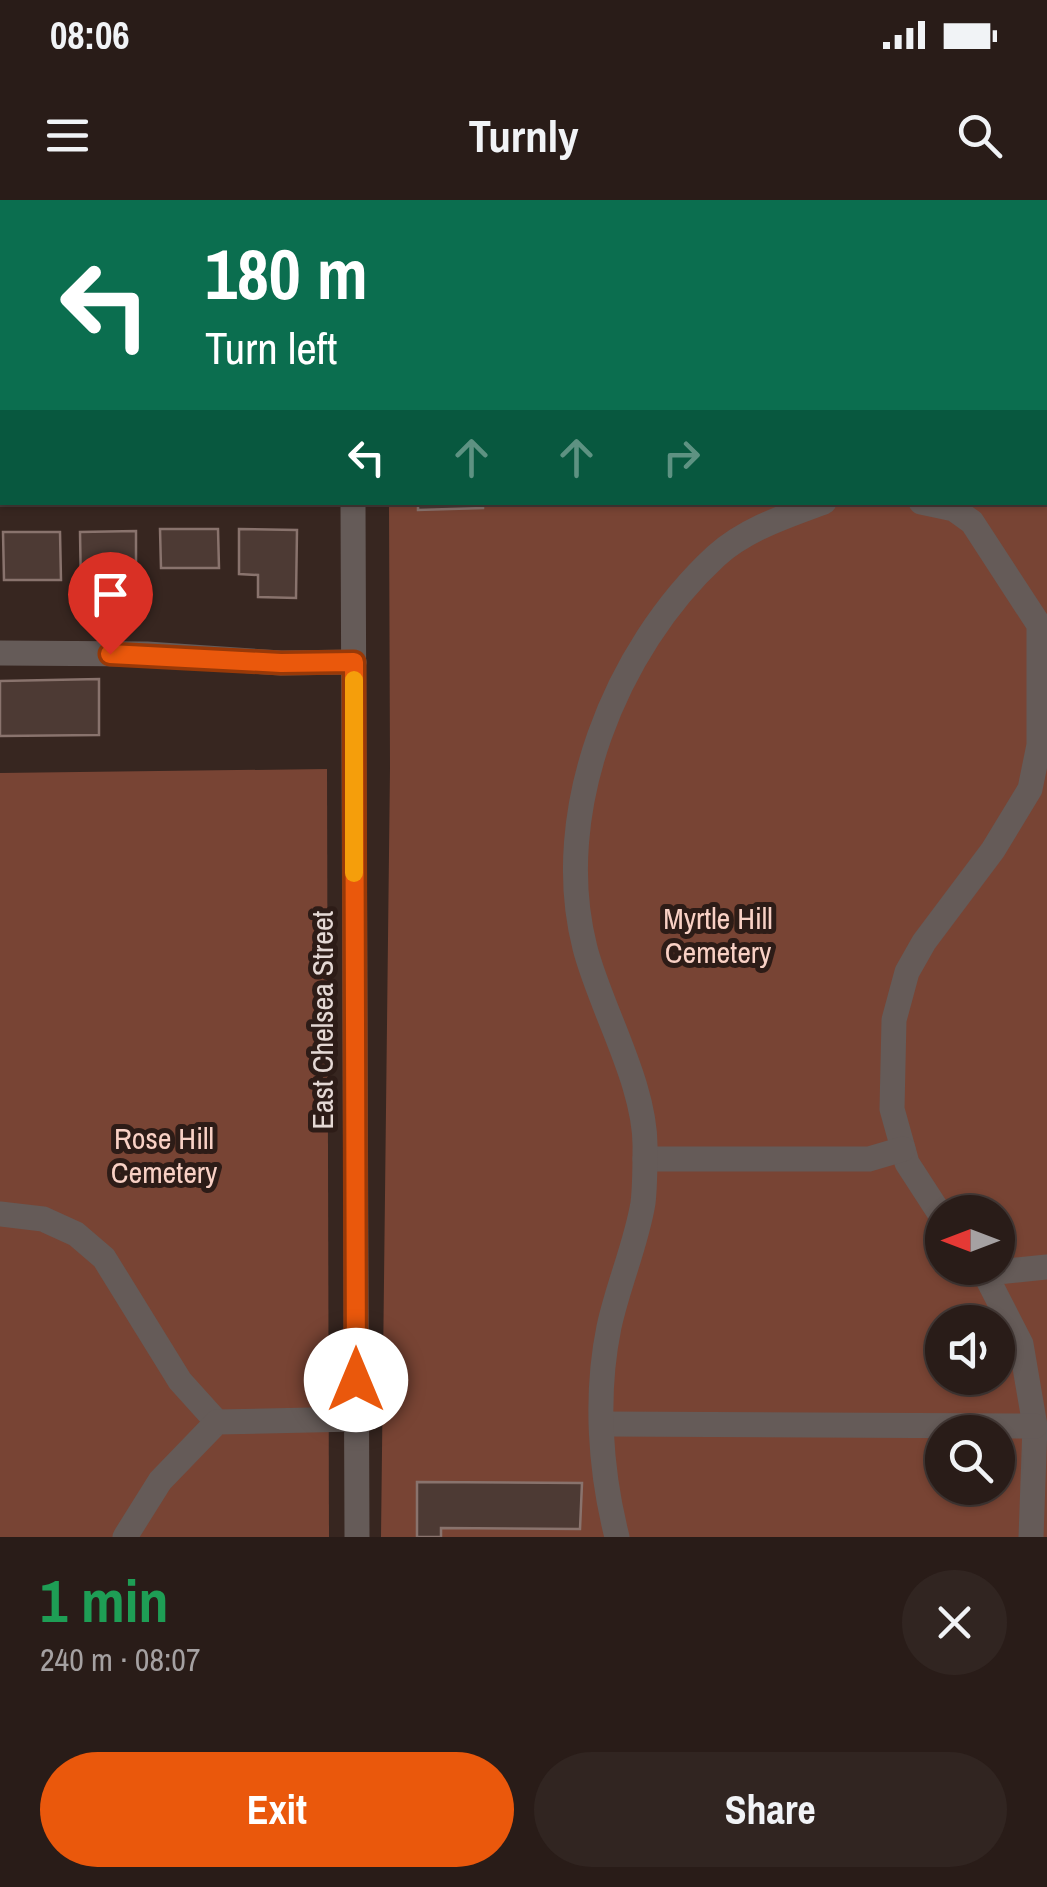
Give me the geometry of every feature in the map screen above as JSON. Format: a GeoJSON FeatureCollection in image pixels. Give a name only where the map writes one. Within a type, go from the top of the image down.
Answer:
{"type":"FeatureCollection","features":[{"type":"Feature","properties":{"kind":"street","name":"East Chelsea Street"},"geometry":{"type":"LineString","coordinates":[[353,505],[357,1537]]}},
{"type":"Feature","properties":{"kind":"street"},"geometry":{"type":"LineString","coordinates":[[616,1537],[604,1466],[602,1394],[609,1329],[642,1202],[646,1144],[633,1081],[585,948],[578,913],[575,864],[584,793],[604,728],[630,667],[668,608],[718,554],[768,522],[816,505]]}},
{"type":"Feature","properties":{"kind":"street"},"geometry":{"type":"LineString","coordinates":[[928,1195],[907,1163],[892,1109],[894,1020],[907,972],[924,942],[982,866],[1030,789],[1039,745],[1043,617],[972,522],[967,506]]}},
{"type":"Feature","properties":{"kind":"street"},"geometry":{"type":"LineString","coordinates":[[0,653],[354,662]]}},
{"type":"Feature","properties":{"kind":"street"},"geometry":{"type":"LineString","coordinates":[[645,1159],[869,1159],[904,1149]]}},
{"type":"Feature","properties":{"kind":"street"},"geometry":{"type":"LineString","coordinates":[[0,1214],[43,1219],[76,1234],[104,1258],[180,1380],[217,1422]]}},
{"type":"Feature","properties":{"kind":"street"},"geometry":{"type":"LineString","coordinates":[[1015,1268],[1047,1266]]}},
{"type":"Feature","properties":{"kind":"street"},"geometry":{"type":"LineString","coordinates":[[991,1285],[1020,1344],[1035,1426],[1037,1524]]}},
{"type":"Feature","properties":{"kind":"street"},"geometry":{"type":"LineString","coordinates":[[126,1537],[160,1481],[217,1422],[356,1419]]}},
{"type":"Feature","properties":{"kind":"street"},"geometry":{"type":"LineString","coordinates":[[602,1424],[1035,1426]]}},
{"type":"Feature","properties":{"kind":"green space","name":"Myrtle Hill Cemetery"},"geometry":{"type":"Polygon","coordinates":[[[389,505],[1047,505],[1047,1537],[381,1537],[390,768],[389,505]]]}},
{"type":"Feature","properties":{"kind":"green space","name":"Rose Hill Cemetery"},"geometry":{"type":"Polygon","coordinates":[[[327,769],[329,1537],[0,1537],[0,773],[327,769]]]}},
{"type":"Feature","properties":{"kind":"building"},"geometry":{"type":"Polygon","coordinates":[[[418,505],[483,505],[483,508],[418,510],[418,505]]]}},
{"type":"Feature","properties":{"kind":"building"},"geometry":{"type":"Polygon","coordinates":[[[160,529],[218,529],[219,568],[161,568],[160,529]]]}},
{"type":"Feature","properties":{"kind":"building"},"geometry":{"type":"Polygon","coordinates":[[[239,529],[297,530],[296,598],[258,597],[258,575],[239,574],[239,529]]]}},
{"type":"Feature","properties":{"kind":"building"},"geometry":{"type":"Polygon","coordinates":[[[136,531],[136,590],[81,590],[80,532],[136,531]]]}},
{"type":"Feature","properties":{"kind":"building"},"geometry":{"type":"Polygon","coordinates":[[[3,532],[60,532],[61,580],[4,580],[3,532]]]}},
{"type":"Feature","properties":{"kind":"building"},"geometry":{"type":"Polygon","coordinates":[[[99,679],[99,735],[0,736],[0,681],[99,679]]]}},
{"type":"Feature","properties":{"kind":"building"},"geometry":{"type":"Polygon","coordinates":[[[417,1482],[582,1483],[580,1529],[441,1528],[441,1537],[417,1537],[417,1482]]]}},
{"type":"Feature","properties":{"kind":"slow traffic"},"geometry":{"type":"LineString","coordinates":[[354,680],[354,873]]}},
{"type":"Feature","properties":{"kind":"route"},"geometry":{"type":"LineString","coordinates":[[110,654],[281,663],[354,662],[356,1380]]}}]}
